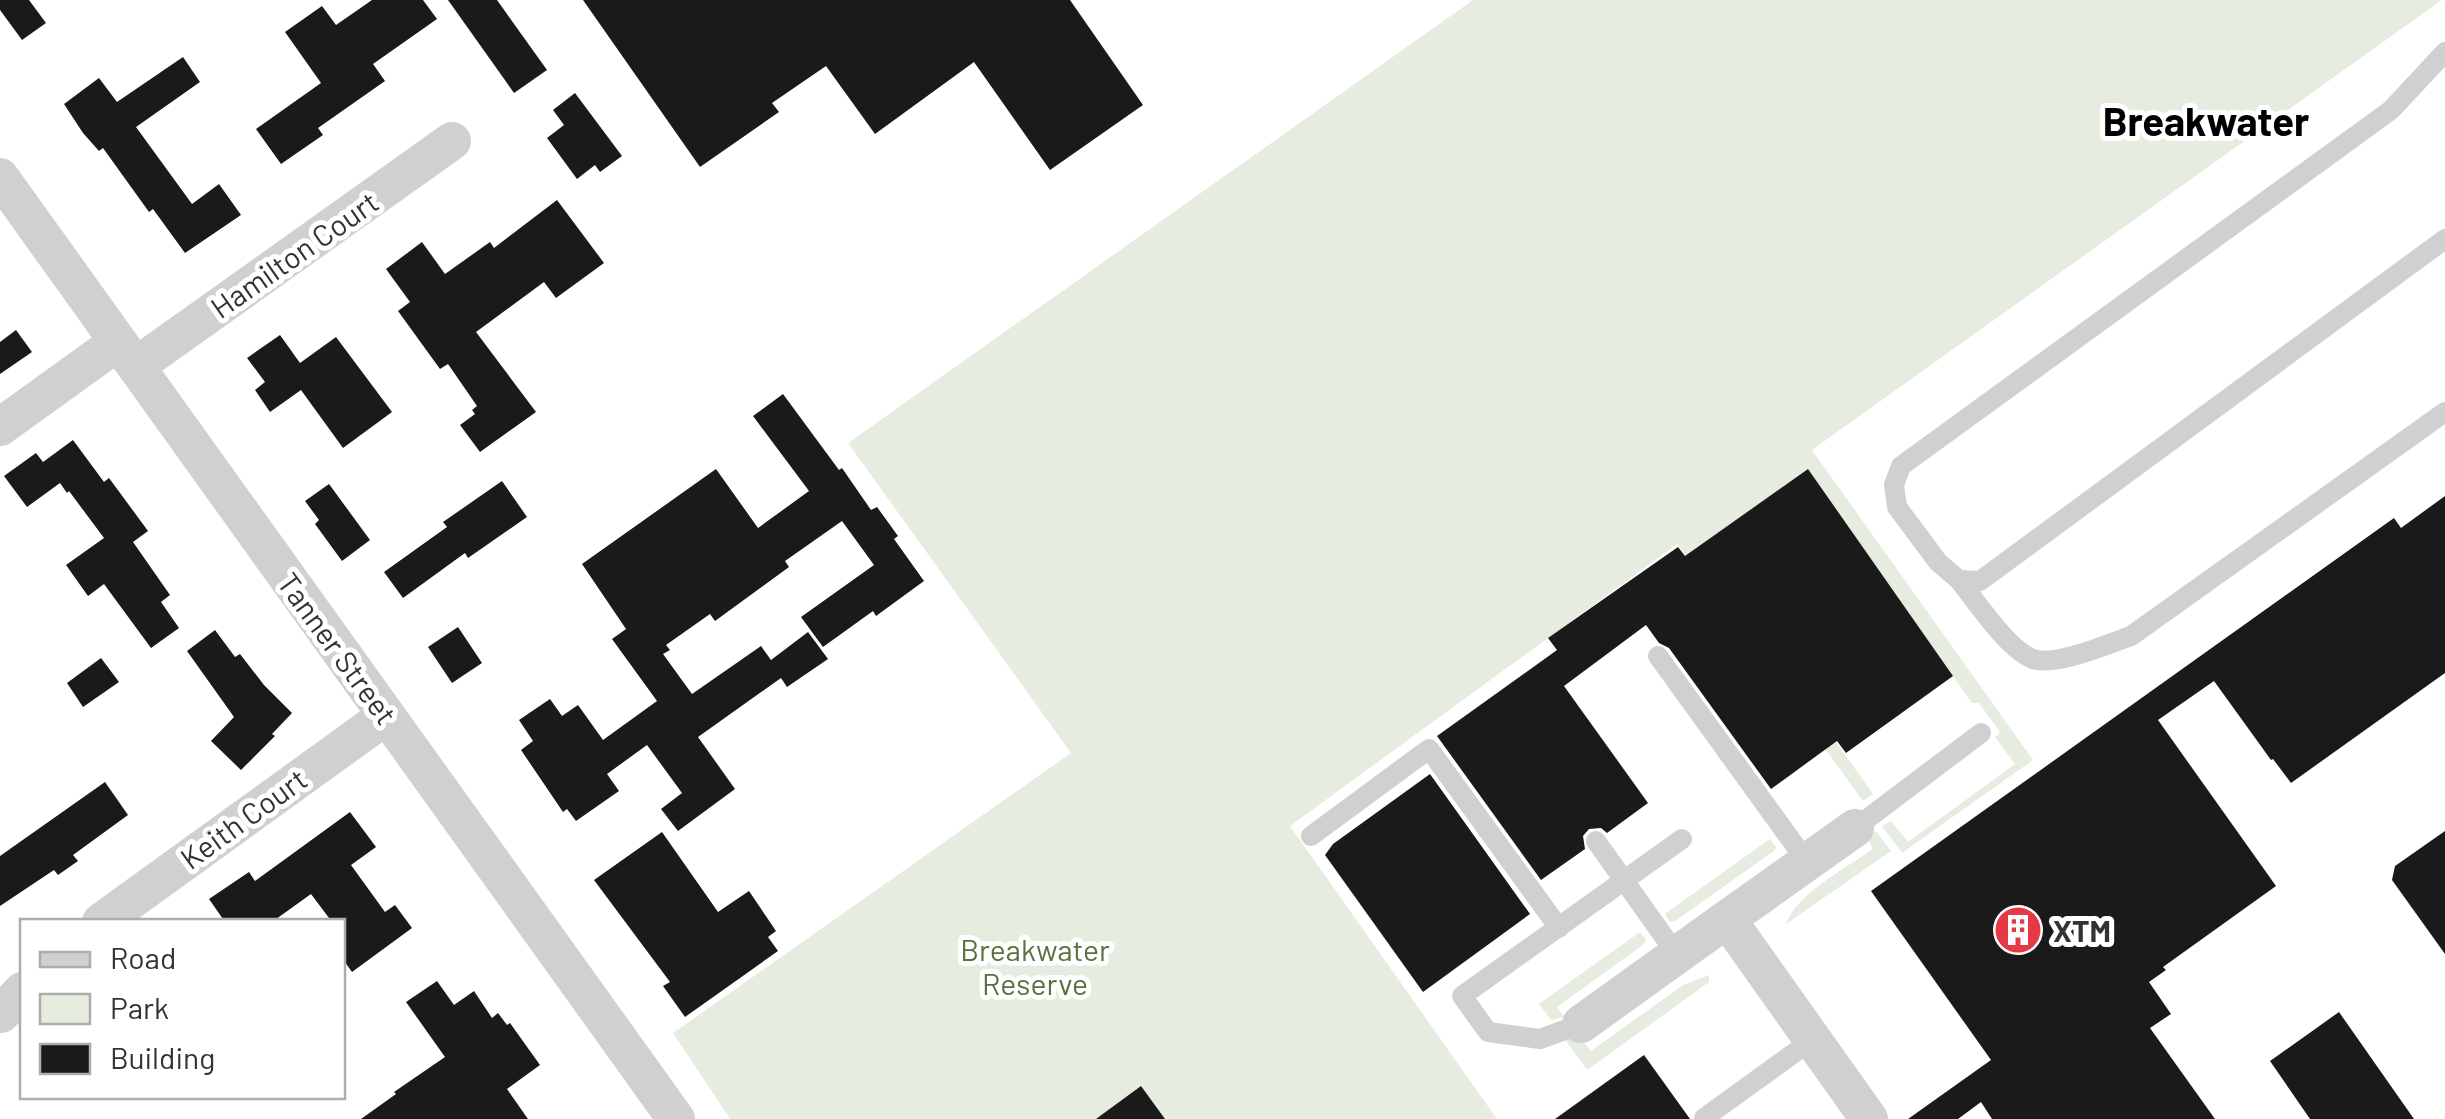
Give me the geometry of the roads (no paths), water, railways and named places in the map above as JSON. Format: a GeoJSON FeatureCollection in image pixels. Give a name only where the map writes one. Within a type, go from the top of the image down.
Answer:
{"type":"FeatureCollection","features":[{"type":"Feature","properties":{"kind":"street","name":"Hamilton Court"},"geometry":{"type":"LineString","coordinates":[[0,427],[127,354],[452,141]]}},
{"type":"Feature","properties":{"kind":"street","name":"Tanner Street"},"geometry":{"type":"LineString","coordinates":[[0,178],[676,1119]]}},
{"type":"Feature","properties":{"kind":"street","name":"Keith Court"},"geometry":{"type":"LineString","coordinates":[[104,919],[386,716]]}},
{"type":"Feature","properties":{"kind":"street"},"geometry":{"type":"LineString","coordinates":[[1581,1024],[1855,828]]}},
{"type":"Feature","properties":{"kind":"street"},"geometry":{"type":"LineString","coordinates":[[1727,919],[1869,1119]]}},
{"type":"Feature","properties":{"kind":"street"},"geometry":{"type":"LineString","coordinates":[[1,1014],[20,992]]}},
{"type":"Feature","properties":{"kind":"lane"},"geometry":{"type":"LineString","coordinates":[[2445,52],[2391,110],[1900,466],[1894,485],[1898,507],[1938,562],[1958,580],[2014,648],[2036,661],[2071,657],[2131,636],[2445,412]]}},
{"type":"Feature","properties":{"kind":"lane"},"geometry":{"type":"LineString","coordinates":[[1958,580],[1980,581],[2445,239]]}},
{"type":"Feature","properties":{"kind":"lane"},"geometry":{"type":"LineString","coordinates":[[1658,656],[1807,862]]}},
{"type":"Feature","properties":{"kind":"lane"},"geometry":{"type":"LineString","coordinates":[[1855,828],[1981,733]]}},
{"type":"Feature","properties":{"kind":"lane"},"geometry":{"type":"LineString","coordinates":[[1311,836],[1429,749],[1559,928]]}},
{"type":"Feature","properties":{"kind":"lane"},"geometry":{"type":"LineString","coordinates":[[1596,840],[1677,955]]}},
{"type":"Feature","properties":{"kind":"lane"},"geometry":{"type":"LineString","coordinates":[[1581,1024],[1540,1040],[1488,1032],[1462,996],[1682,840]]}},
{"type":"Feature","properties":{"kind":"lane"},"geometry":{"type":"LineString","coordinates":[[1704,1118],[1812,1040]]}},
{"type":"Feature","properties":{"kind":"place","name":"XTM"},"geometry":{"type":"Point","coordinates":[2018,930]}},
{"type":"Feature","properties":{"kind":"district","name":"Breakwater"},"geometry":{"type":"Point","coordinates":[2206,120]}},
{"type":"Feature","properties":{"kind":"park label","name":"Breakwater Reserve"},"geometry":{"type":"Point","coordinates":[1035,966]}}]}
